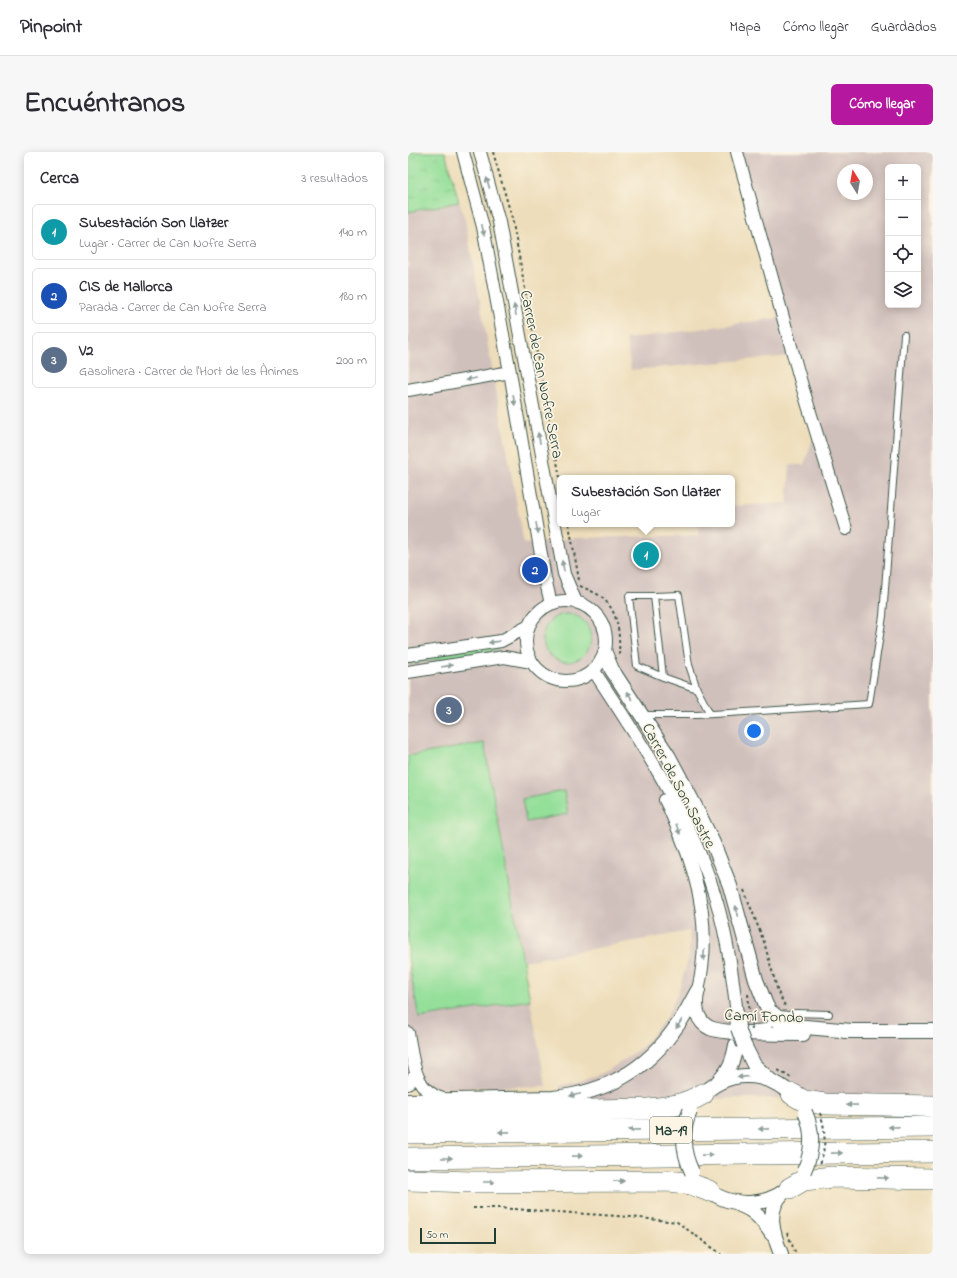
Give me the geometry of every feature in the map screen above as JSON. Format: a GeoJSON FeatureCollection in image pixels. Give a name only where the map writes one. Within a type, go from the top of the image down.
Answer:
{"type":"FeatureCollection","features":[{"type":"Feature","properties":{"kind":"highway"},"geometry":{"type":"LineString","coordinates":[[408,1113],[648,1109],[675,1106],[691,1101],[710,1089]]}},
{"type":"Feature","properties":{"kind":"highway"},"geometry":{"type":"LineString","coordinates":[[792,1094],[804,1101],[825,1104],[933,1106]]}},
{"type":"Feature","properties":{"kind":"highway","name":"Ma-19"},"geometry":{"type":"LineString","coordinates":[[408,1133],[933,1127]]}},
{"type":"Feature","properties":{"kind":"highway","name":"Ma-19"},"geometry":{"type":"LineString","coordinates":[[408,1158],[933,1152]]}},
{"type":"Feature","properties":{"kind":"highway"},"geometry":{"type":"LineString","coordinates":[[787,1190],[810,1178],[832,1176],[933,1179]]}},
{"type":"Feature","properties":{"kind":"highway"},"geometry":{"type":"LineString","coordinates":[[408,1180],[473,1182],[670,1181],[691,1184],[709,1191]]}},
{"type":"Feature","properties":{"kind":"street","name":"Carrer de Can Nofre Serra"},"geometry":{"type":"LineString","coordinates":[[463,152],[482,227],[510,372],[545,578],[551,604]]}},
{"type":"Feature","properties":{"kind":"street","name":"Carrer de Can Nofre Serra"},"geometry":{"type":"LineString","coordinates":[[480,152],[499,222],[564,574],[576,602]]}},
{"type":"Feature","properties":{"kind":"street"},"geometry":{"type":"LineString","coordinates":[[737,152],[802,386],[846,529]]}},
{"type":"Feature","properties":{"kind":"street"},"geometry":{"type":"LineString","coordinates":[[408,390],[510,372]]}},
{"type":"Feature","properties":{"kind":"street"},"geometry":{"type":"LineString","coordinates":[[568,601],[576,602],[588,607],[598,616],[604,628],[607,640],[605,653],[594,671],[577,680],[564,681],[551,678],[540,672],[532,662],[527,650],[526,638],[529,626],[542,609],[551,604],[568,601]]}},
{"type":"Feature","properties":{"kind":"street"},"geometry":{"type":"LineString","coordinates":[[408,655],[501,641],[529,626]]}},
{"type":"Feature","properties":{"kind":"street"},"geometry":{"type":"LineString","coordinates":[[605,653],[612,670],[669,757],[710,836],[730,886],[756,980],[770,1012],[783,1017],[786,1024],[800,1027],[852,1030]]}},
{"type":"Feature","properties":{"kind":"street"},"geometry":{"type":"LineString","coordinates":[[408,672],[504,657],[532,662]]}},
{"type":"Feature","properties":{"kind":"street","name":"Carrer de Son Sastre"},"geometry":{"type":"LineString","coordinates":[[594,671],[642,744],[684,819],[710,879],[722,920],[731,967],[734,1025]]}},
{"type":"Feature","properties":{"kind":"street"},"geometry":{"type":"LineString","coordinates":[[408,1101],[552,1098],[576,1095],[608,1086],[632,1073],[657,1052],[681,1020],[698,990],[703,963],[703,915],[696,879],[685,847],[668,806],[639,754],[642,744]]}},
{"type":"Feature","properties":{"kind":"street","name":"Camí Fondo"},"geometry":{"type":"LineString","coordinates":[[698,990],[695,1008],[700,1020],[710,1028],[734,1025],[764,1034],[824,1034],[852,1030],[933,1031]]}},
{"type":"Feature","properties":{"kind":"street"},"geometry":{"type":"LineString","coordinates":[[766,1005],[767,1017],[764,1022],[755,1028],[734,1025],[740,1045],[754,1065],[770,1080]]}},
{"type":"Feature","properties":{"kind":"street"},"geometry":{"type":"LineString","coordinates":[[408,1033],[416,1074],[429,1093],[438,1098],[447,1100]]}},
{"type":"Feature","properties":{"kind":"street"},"geometry":{"type":"LineString","coordinates":[[740,1045],[727,1072],[690,1111],[683,1141],[685,1154],[692,1172],[700,1183],[709,1191],[723,1199],[755,1212],[763,1221],[781,1234]]}},
{"type":"Feature","properties":{"kind":"street"},"geometry":{"type":"LineString","coordinates":[[408,1084],[416,1074]]}},
{"type":"Feature","properties":{"kind":"street"},"geometry":{"type":"LineString","coordinates":[[710,1089],[728,1079],[758,1077],[779,1084],[792,1094],[805,1112],[811,1130],[812,1141],[810,1155],[804,1171],[778,1199],[773,1210],[772,1223],[781,1234],[781,1254]]}},
{"type":"Feature","properties":{"kind":"street"},"geometry":{"type":"LineString","coordinates":[[736,1203],[760,1202],[773,1198],[787,1190]]}},
{"type":"Feature","properties":{"kind":"lane"},"geometry":{"type":"LineString","coordinates":[[642,715],[710,714],[869,704],[883,616],[904,335]]}},
{"type":"Feature","properties":{"kind":"lane"},"geometry":{"type":"LineString","coordinates":[[697,689],[637,666],[630,596],[679,595],[689,665],[697,689],[710,714]]}},
{"type":"Feature","properties":{"kind":"lane"},"geometry":{"type":"LineString","coordinates":[[654,596],[663,677]]}},
{"type":"Feature","properties":{"kind":"lane"},"geometry":{"type":"LineString","coordinates":[[743,934],[755,957],[764,988],[771,1004],[783,1017]]}},
{"type":"Feature","properties":{"kind":"lane"},"geometry":{"type":"LineString","coordinates":[[755,1028],[765,1026],[795,1013],[829,1014]]}},
{"type":"Feature","properties":{"kind":"path"},"geometry":{"type":"LineString","coordinates":[[493,152],[512,218],[559,475]]}},
{"type":"Feature","properties":{"kind":"path"},"geometry":{"type":"LineString","coordinates":[[473,1208],[507,1208],[631,1217],[677,1222],[721,1254]]}},
{"type":"Feature","properties":{"kind":"path"},"geometry":{"type":"LineString","coordinates":[[781,1234],[792,1254]]}},
{"type":"Feature","properties":{"kind":"path"},"geometry":{"type":"LineString","coordinates":[[781,1234],[796,1254]]}},
{"type":"Feature","properties":{"kind":"shaded area"},"geometry":{"type":"Polygon","coordinates":[[[408,152],[442,152],[465,219],[524,544],[574,538],[698,535],[698,527],[735,527],[735,506],[787,503],[790,465],[804,465],[815,432],[791,356],[631,370],[626,339],[779,318],[733,152],[933,152],[933,1100],[744,1098],[568,1104],[558,1086],[580,1081],[603,1073],[623,1061],[643,1046],[666,1018],[679,990],[689,956],[690,931],[524,961],[484,744],[408,756],[408,152]]]}},
{"type":"Feature","properties":{"kind":"shaded area"},"geometry":{"type":"Polygon","coordinates":[[[408,958],[419,1018],[530,1000],[546,1086],[408,1089],[408,958]]]}},
{"type":"Feature","properties":{"kind":"green space"},"geometry":{"type":"Polygon","coordinates":[[[408,152],[445,152],[459,202],[408,212],[408,152]]]}},
{"type":"Feature","properties":{"kind":"green space"},"geometry":{"type":"Polygon","coordinates":[[[562,614],[572,614],[581,618],[587,624],[591,633],[591,643],[587,652],[581,658],[572,662],[562,662],[553,658],[547,652],[543,643],[543,633],[547,624],[553,618],[562,614]]]}},
{"type":"Feature","properties":{"kind":"green space"},"geometry":{"type":"Polygon","coordinates":[[[497,645],[498,650],[408,664],[408,659],[497,645]]]}},
{"type":"Feature","properties":{"kind":"green space"},"geometry":{"type":"Polygon","coordinates":[[[484,743],[530,1000],[419,1018],[408,958],[408,756],[484,743]]]}},
{"type":"Feature","properties":{"kind":"green space"},"geometry":{"type":"Polygon","coordinates":[[[564,791],[568,814],[526,822],[522,799],[564,791]]]}},
{"type":"Feature","properties":{"kind":"place","name":"Subestación Son Llatzer"},"geometry":{"type":"Point","coordinates":[646,555]}},
{"type":"Feature","properties":{"kind":"place","name":"CIS de Mallorca"},"geometry":{"type":"Point","coordinates":[535,570]}},
{"type":"Feature","properties":{"kind":"place","name":"V2"},"geometry":{"type":"Point","coordinates":[449,710]}}]}
